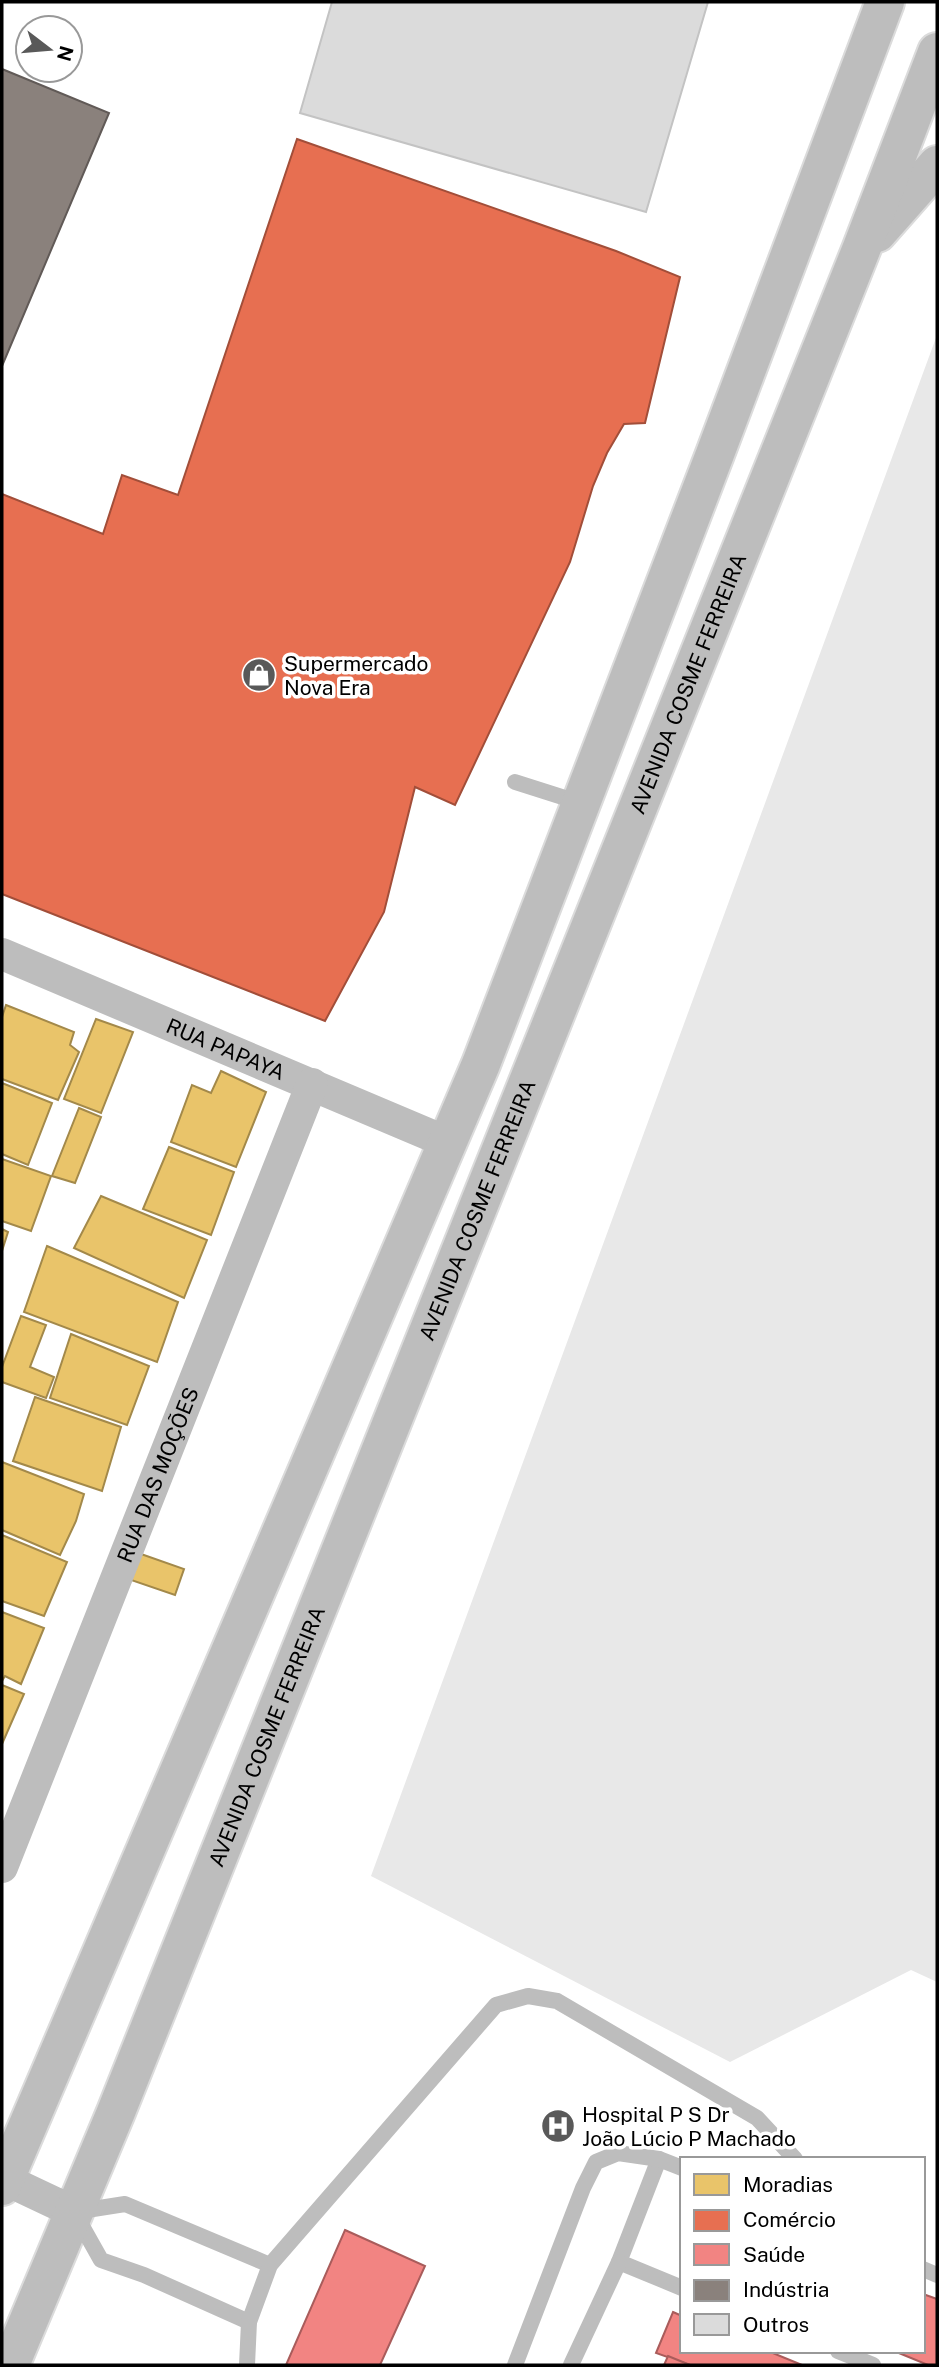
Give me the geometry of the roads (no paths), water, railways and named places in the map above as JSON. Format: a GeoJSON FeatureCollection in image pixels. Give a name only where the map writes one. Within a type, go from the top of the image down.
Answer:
{"type":"FeatureCollection","features":[{"type":"Feature","properties":{"kind":"main road"},"geometry":{"type":"LineString","coordinates":[[3,2181],[449,1143],[885,2]]}},
{"type":"Feature","properties":{"kind":"main road","name":"AVENIDA COSME FERREIRA"},"geometry":{"type":"LineString","coordinates":[[10,2365],[74,2212],[861,250],[937,52]]}},
{"type":"Feature","properties":{"kind":"main road"},"geometry":{"type":"LineString","coordinates":[[861,250],[937,165]]}},
{"type":"Feature","properties":{"kind":"street","name":"RUA PAPAYA"},"geometry":{"type":"LineString","coordinates":[[2,954],[449,1143]]}},
{"type":"Feature","properties":{"kind":"street","name":"RUA DAS MOÇÕES"},"geometry":{"type":"LineString","coordinates":[[2,1867],[312,1084]]}},
{"type":"Feature","properties":{"kind":"street"},"geometry":{"type":"LineString","coordinates":[[3,2181],[74,2212]]}},
{"type":"Feature","properties":{"kind":"lane"},"geometry":{"type":"LineString","coordinates":[[514,782],[581,803]]}},
{"type":"Feature","properties":{"kind":"lane"},"geometry":{"type":"LineString","coordinates":[[247,2365],[249,2322],[270,2265],[496,2005],[528,1996],[557,2001],[757,2118],[793,2157]]}},
{"type":"Feature","properties":{"kind":"lane"},"geometry":{"type":"LineString","coordinates":[[515,2365],[583,2188],[596,2162],[618,2153],[659,2159],[680,2167]]}},
{"type":"Feature","properties":{"kind":"lane"},"geometry":{"type":"LineString","coordinates":[[571,2365],[619,2262],[659,2159]]}},
{"type":"Feature","properties":{"kind":"lane"},"geometry":{"type":"LineString","coordinates":[[249,2322],[144,2275],[101,2260],[74,2212],[125,2204],[270,2265]]}},
{"type":"Feature","properties":{"kind":"lane"},"geometry":{"type":"LineString","coordinates":[[619,2262],[680,2287]]}},
{"type":"Feature","properties":{"kind":"lane"},"geometry":{"type":"LineString","coordinates":[[843,2353],[873,2365]]}},
{"type":"Feature","properties":{"kind":"place","name":"Supermercado Nova Era"},"geometry":{"type":"Point","coordinates":[259,675]}},
{"type":"Feature","properties":{"kind":"place","name":"Hospital P S Dr João Lúcio P Machado"},"geometry":{"type":"Point","coordinates":[558,2126]}}]}
